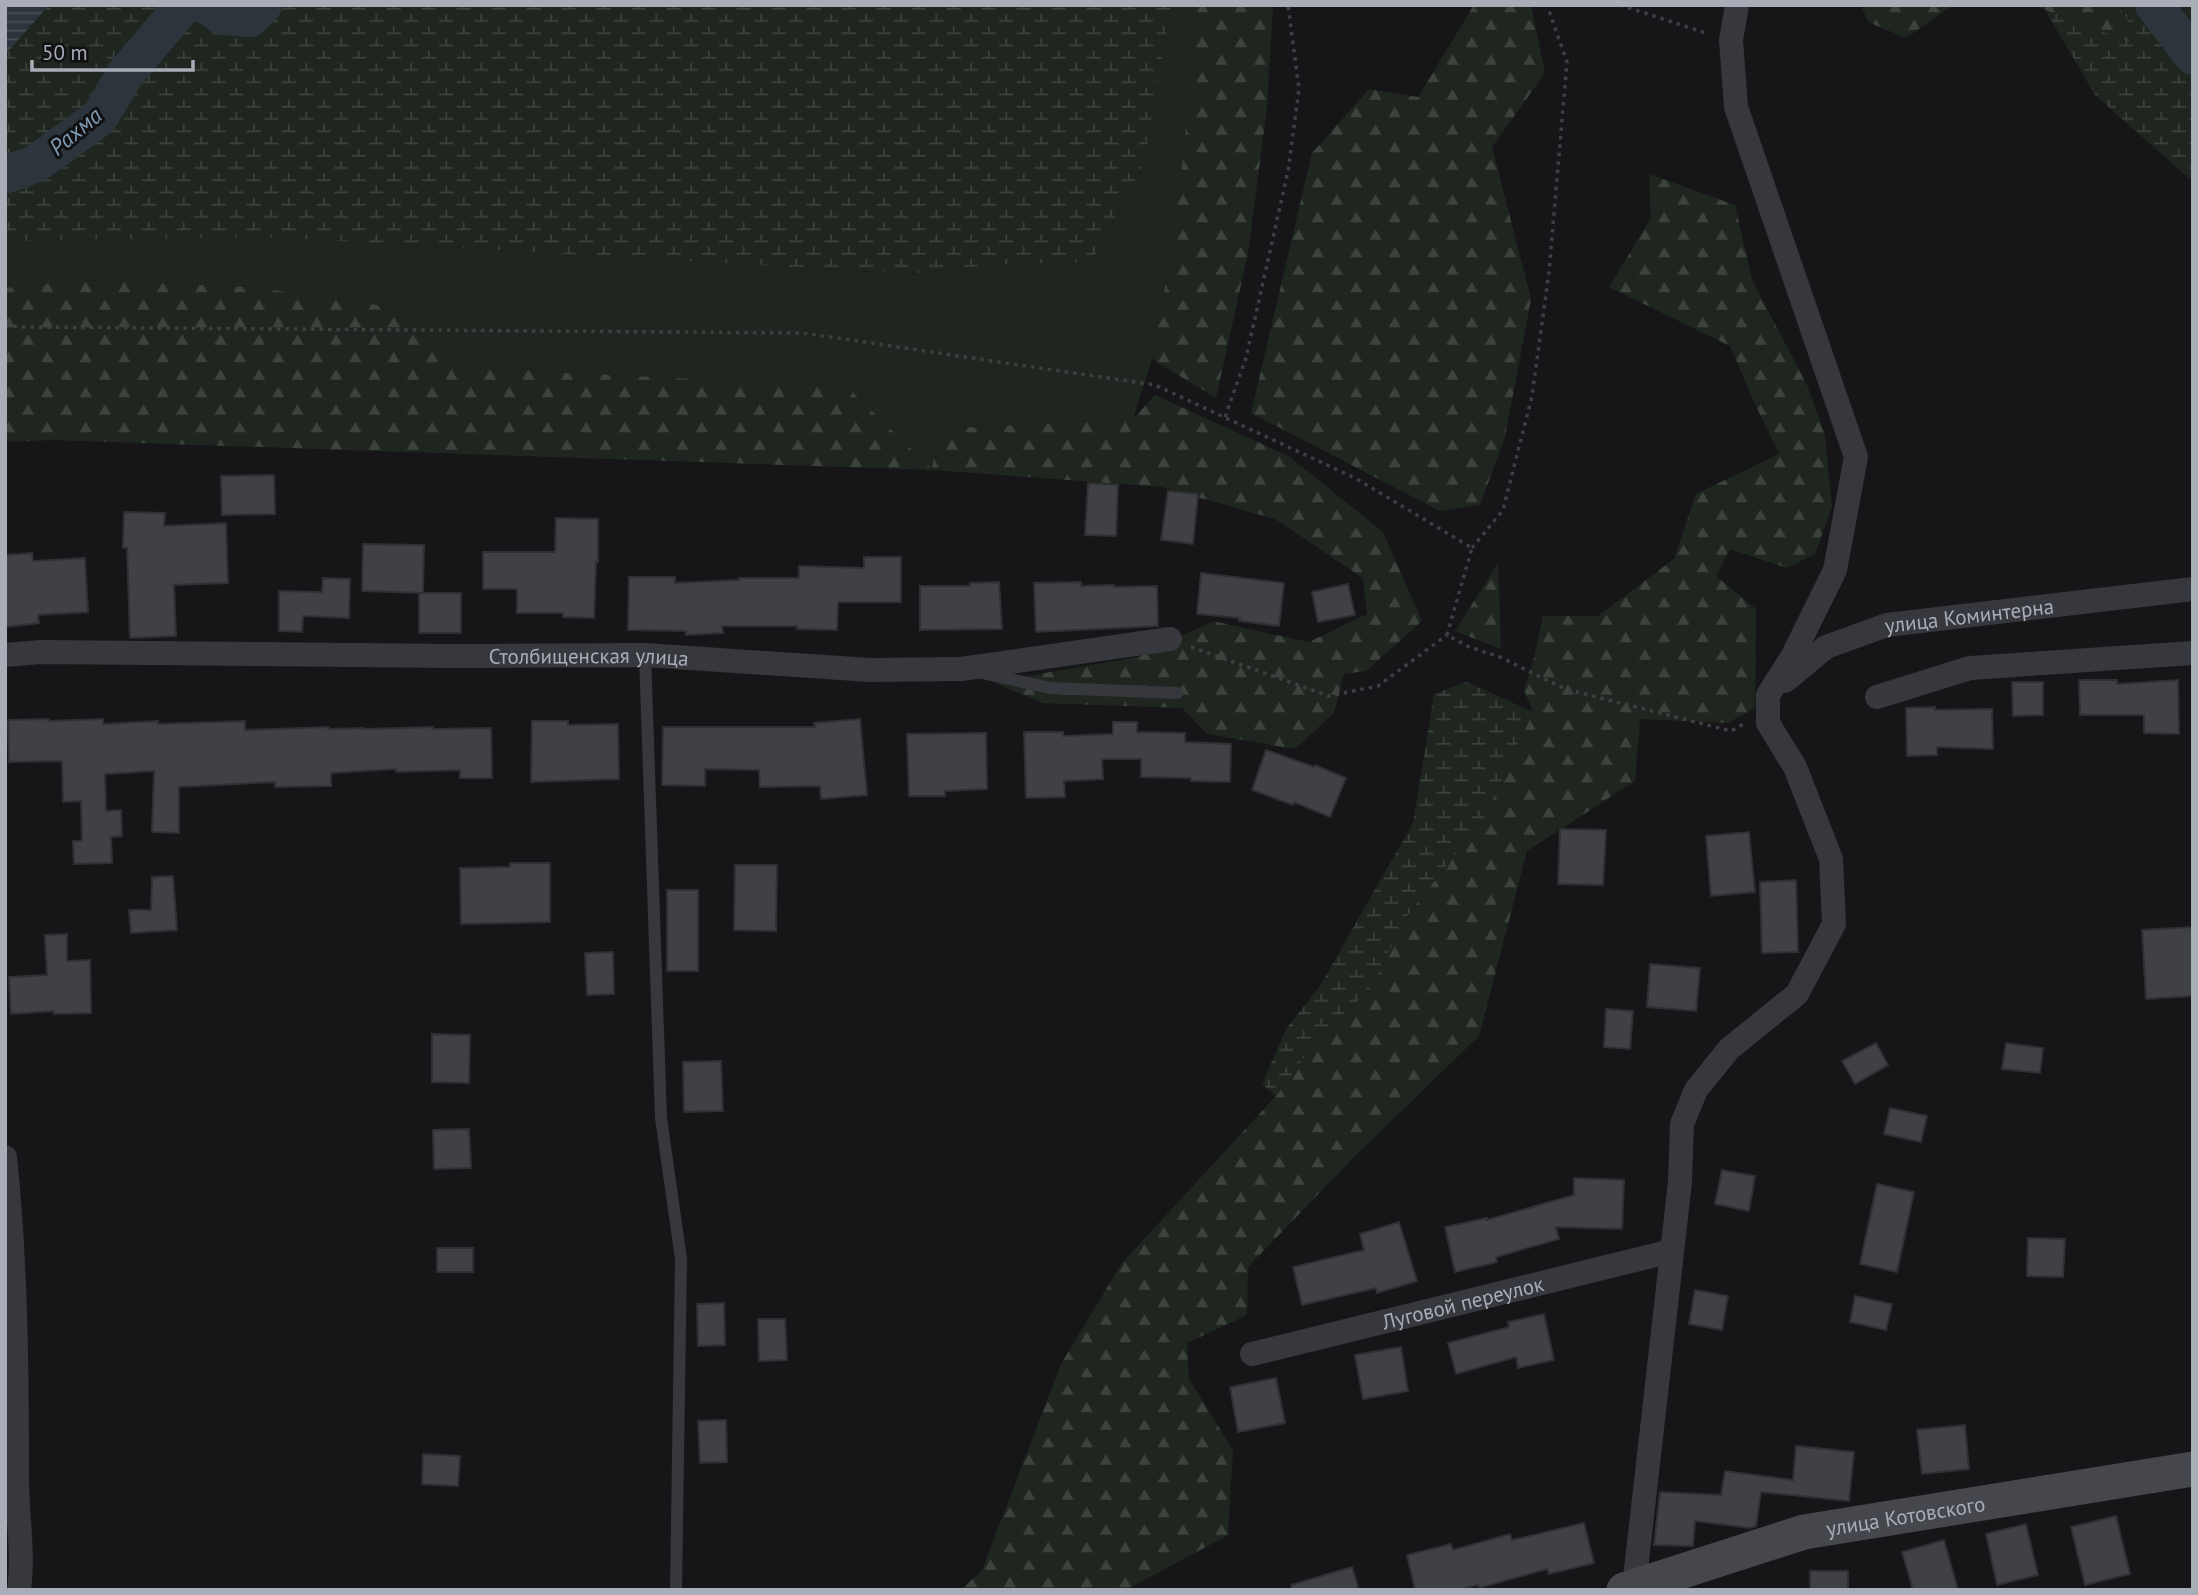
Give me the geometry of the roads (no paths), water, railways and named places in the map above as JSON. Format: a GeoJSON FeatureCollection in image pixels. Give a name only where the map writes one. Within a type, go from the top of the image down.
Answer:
{"type":"FeatureCollection","features":[{"type":"Feature","properties":{"kind":"street"},"geometry":{"type":"LineString","coordinates":[[1629,1588],[1680,1182],[1682,1124],[1696,1090],[1729,1049],[1797,994],[1834,924],[1831,859],[1795,767],[1768,723],[1768,703],[1835,570],[1856,457],[1736,107],[1731,40],[1737,5]]}},
{"type":"Feature","properties":{"kind":"street","name":"улица Коминтерна"},"geometry":{"type":"LineString","coordinates":[[1768,703],[1826,647],[1887,625],[2193,589]]}},
{"type":"Feature","properties":{"kind":"street","name":"Столбищенская улица"},"geometry":{"type":"LineString","coordinates":[[5,655],[41,652],[645,655],[870,670],[961,669],[1170,639]]}},
{"type":"Feature","properties":{"kind":"street"},"geometry":{"type":"LineString","coordinates":[[1877,697],[1970,668],[2193,653]]}},
{"type":"Feature","properties":{"kind":"street"},"geometry":{"type":"LineString","coordinates":[[5,1157],[17,1352],[17,1516],[22,1568],[19,1590]]}},
{"type":"Feature","properties":{"kind":"street","name":"Луговой переулок"},"geometry":{"type":"LineString","coordinates":[[1252,1354],[1672,1251]]}},
{"type":"Feature","properties":{"kind":"street","name":"улица Котовского"},"geometry":{"type":"LineString","coordinates":[[1629,1588],[1680,1581],[1804,1532],[2193,1469]]}},
{"type":"Feature","properties":{"kind":"lane"},"geometry":{"type":"LineString","coordinates":[[645,655],[661,1118],[681,1259],[676,1590]]}},
{"type":"Feature","properties":{"kind":"lane"},"geometry":{"type":"LineString","coordinates":[[961,669],[1050,688],[1177,693]]}},
{"type":"Feature","properties":{"kind":"waterway","name":"Рахма"},"geometry":{"type":"LineString","coordinates":[[5,175],[35,164],[99,118],[126,73],[184,5]]}},
{"type":"Feature","properties":{"kind":"waterway","name":"Рахма"},"geometry":{"type":"LineString","coordinates":[[207,5],[222,16],[250,18],[263,5]]}},
{"type":"Feature","properties":{"kind":"waterway","name":"Рахма"},"geometry":{"type":"LineString","coordinates":[[2154,5],[2193,56]]}}]}
